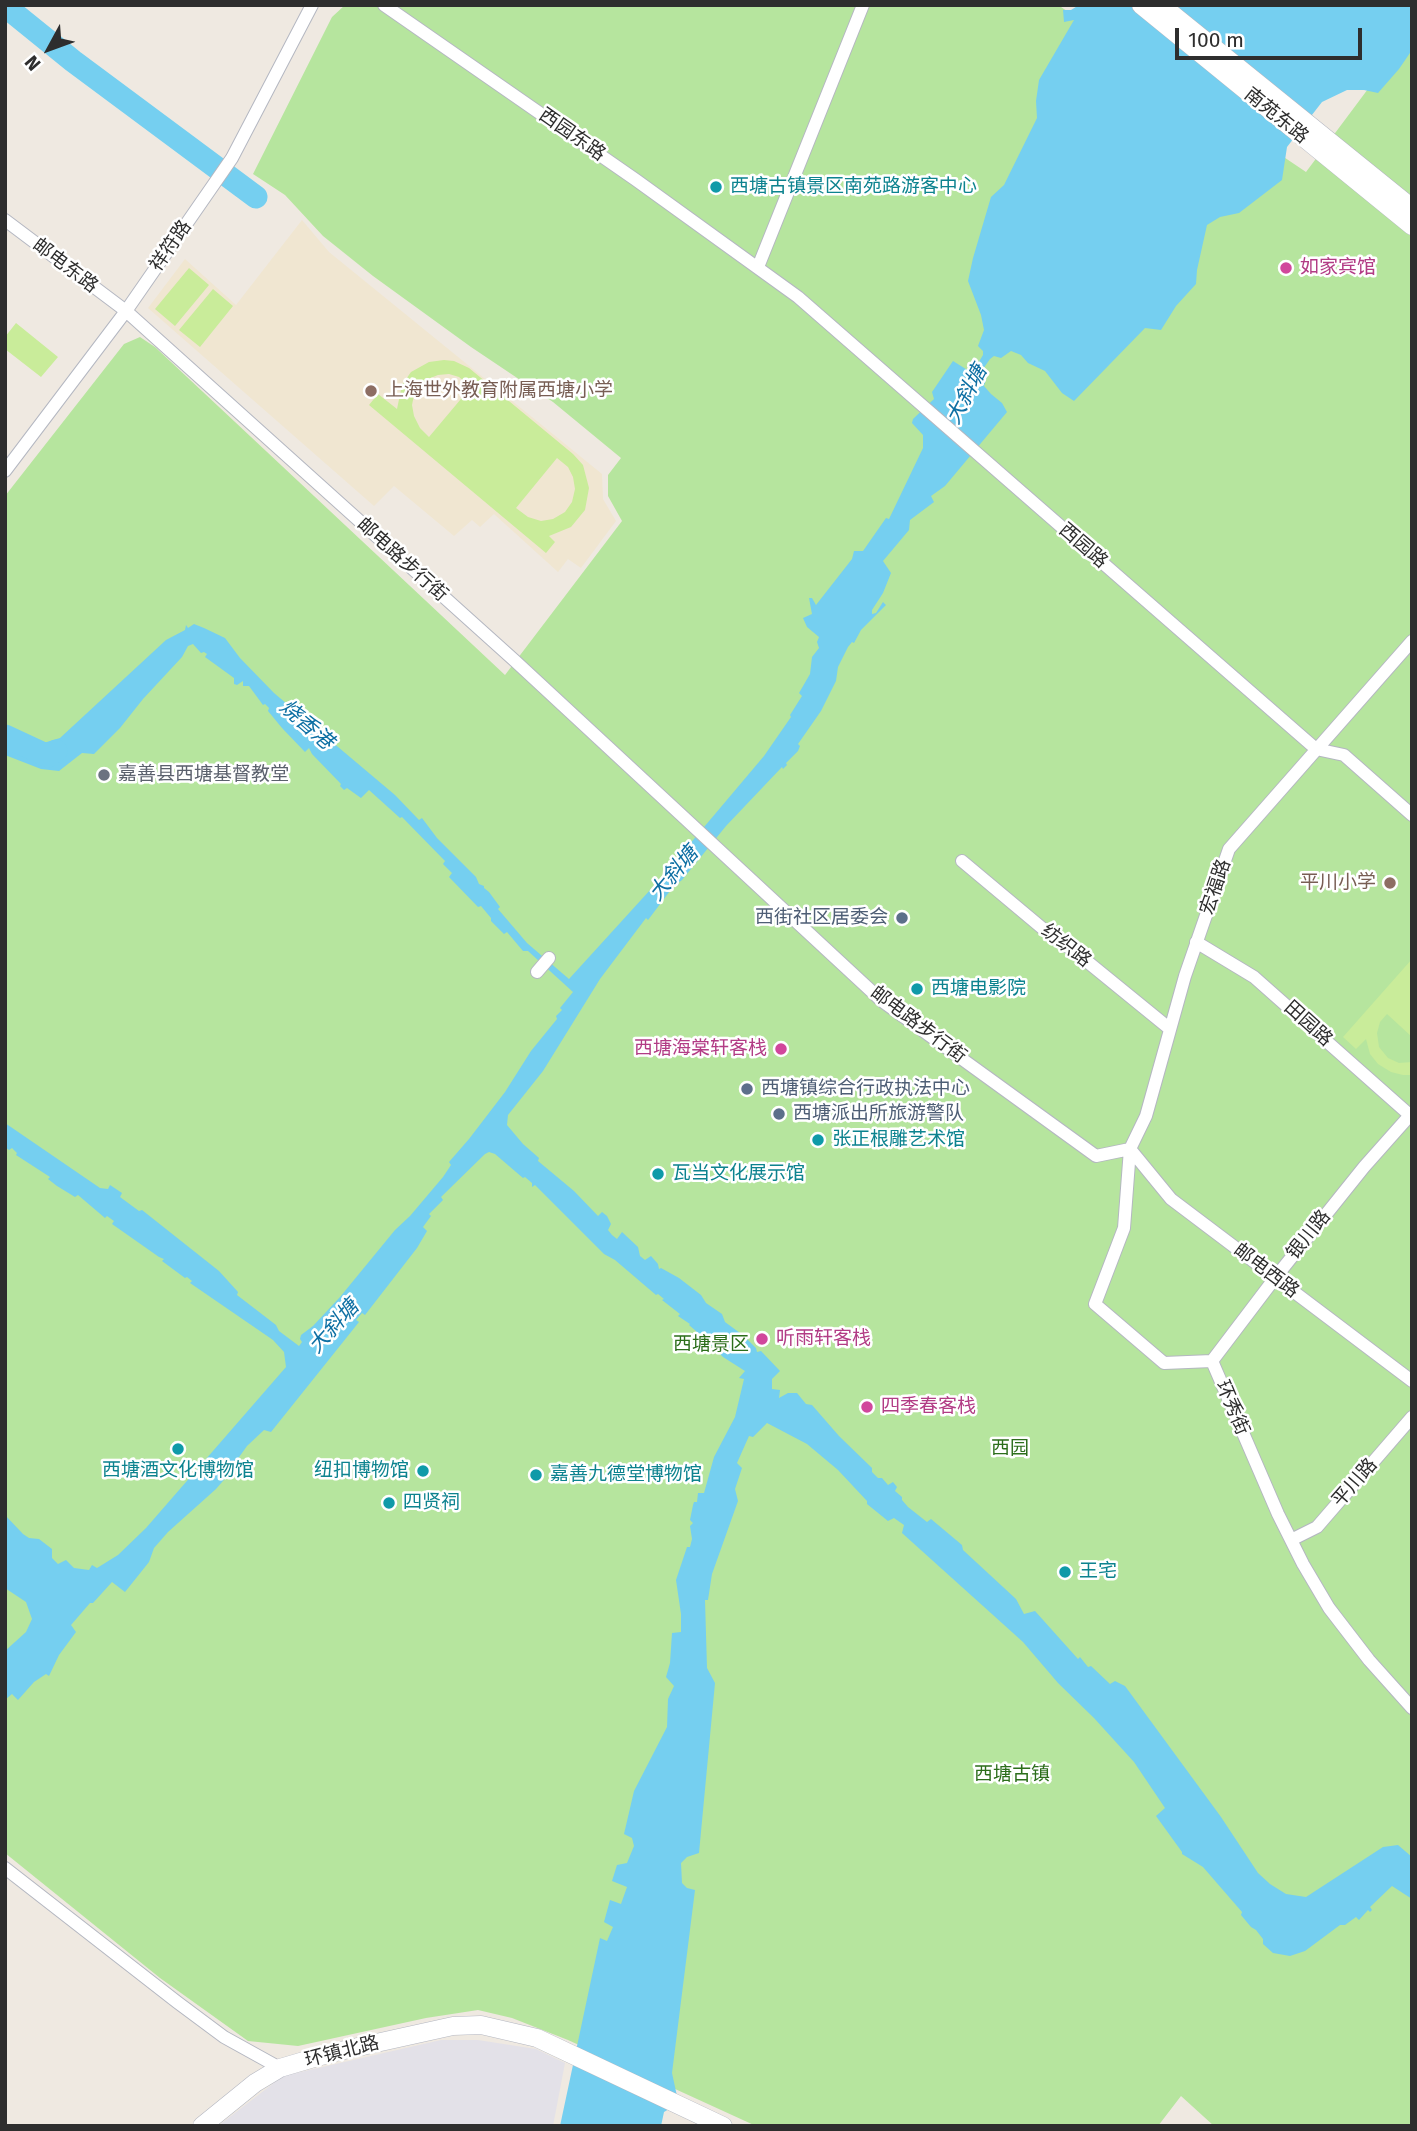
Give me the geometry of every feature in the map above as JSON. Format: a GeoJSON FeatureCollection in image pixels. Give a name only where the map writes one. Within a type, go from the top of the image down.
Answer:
{"type":"FeatureCollection","features":[{"type":"Feature","properties":{"kind":"main road","name":"南苑东路"},"geometry":{"type":"LineString","coordinates":[[1141,5],[1402,206]]}},
{"type":"Feature","properties":{"kind":"main road","name":"南苑东路"},"geometry":{"type":"LineString","coordinates":[[1161,5],[1402,206],[1412,226]]}},
{"type":"Feature","properties":{"kind":"main road","name":"环镇北路"},"geometry":{"type":"LineString","coordinates":[[280,2068],[331,2053],[453,2026],[481,2025],[537,2038],[723,2126]]}},
{"type":"Feature","properties":{"kind":"main road"},"geometry":{"type":"LineString","coordinates":[[202,2126],[255,2083],[280,2068]]}},
{"type":"Feature","properties":{"kind":"street","name":"祥符路"},"geometry":{"type":"LineString","coordinates":[[5,471],[126,311],[232,158],[312,5]]}},
{"type":"Feature","properties":{"kind":"street","name":"西园东路"},"geometry":{"type":"LineString","coordinates":[[384,5],[758,267]]}},
{"type":"Feature","properties":{"kind":"street"},"geometry":{"type":"LineString","coordinates":[[758,267],[863,5]]}},
{"type":"Feature","properties":{"kind":"street","name":"邮电东路"},"geometry":{"type":"LineString","coordinates":[[5,220],[126,311]]}},
{"type":"Feature","properties":{"kind":"street","name":"西园路"},"geometry":{"type":"LineString","coordinates":[[758,267],[798,297],[922,408],[1316,749],[1344,755],[1412,815]]}},
{"type":"Feature","properties":{"kind":"street","name":"邮电路步行街"},"geometry":{"type":"LineString","coordinates":[[126,311],[677,810],[882,1001],[1096,1156],[1130,1149]]}},
{"type":"Feature","properties":{"kind":"street","name":"宏福路"},"geometry":{"type":"LineString","coordinates":[[1130,1149],[1146,1116],[1196,943],[1229,849],[1412,641]]}},
{"type":"Feature","properties":{"kind":"street","name":"纺织路"},"geometry":{"type":"LineString","coordinates":[[962,861],[1170,1029]]}},
{"type":"Feature","properties":{"kind":"street","name":"田园路"},"geometry":{"type":"LineString","coordinates":[[1196,943],[1254,977],[1411,1115]]}},
{"type":"Feature","properties":{"kind":"street"},"geometry":{"type":"LineString","coordinates":[[537,972],[549,958]]}},
{"type":"Feature","properties":{"kind":"street","name":"银川路"},"geometry":{"type":"LineString","coordinates":[[1212,1361],[1275,1278],[1411,1115]]}},
{"type":"Feature","properties":{"kind":"street","name":"邮电西路"},"geometry":{"type":"LineString","coordinates":[[1130,1149],[1171,1199],[1412,1381]]}},
{"type":"Feature","properties":{"kind":"street","name":"环秀街"},"geometry":{"type":"LineString","coordinates":[[1130,1149],[1124,1227],[1095,1304],[1164,1363],[1212,1361],[1291,1540],[1329,1608],[1369,1660],[1412,1708]]}},
{"type":"Feature","properties":{"kind":"street","name":"平川路"},"geometry":{"type":"LineString","coordinates":[[1291,1540],[1317,1527],[1412,1417]]}},
{"type":"Feature","properties":{"kind":"street","name":"环镇北路"},"geometry":{"type":"LineString","coordinates":[[5,1868],[224,2037],[280,2068]]}},
{"type":"Feature","properties":{"kind":"shaded area","name":"上海世外教育附属西塘小学"},"geometry":{"type":"Polygon","coordinates":[[[302,220],[329,252],[602,474],[603,499],[616,521],[581,568],[568,559],[558,572],[494,514],[480,527],[472,520],[454,536],[394,486],[374,506],[148,308],[185,259],[236,305],[302,220]]]}},
{"type":"Feature","properties":{"kind":"shaded area"},"geometry":{"type":"Polygon","coordinates":[[[441,2040],[478,2040],[536,2049],[565,2063],[553,2126],[218,2126],[283,2076],[441,2040]]]}},
{"type":"Feature","properties":{"kind":"green space","name":"西塘景区"},"geometry":{"type":"Polygon","coordinates":[[[345,5],[1058,5],[1306,172],[1412,30],[1412,2126],[1214,2126],[1181,2096],[1158,2126],[756,2126],[568,2040],[512,2018],[478,2010],[426,2018],[298,2046],[248,2041],[160,1978],[5,1853],[5,496],[124,344],[140,337],[155,347],[505,675],[622,521],[608,496],[608,475],[621,458],[553,402],[373,276],[323,236],[285,195],[253,174],[332,17],[345,5]]]}},
{"type":"Feature","properties":{"kind":"green space"},"geometry":{"type":"Polygon","coordinates":[[[189,268],[209,285],[175,326],[155,309],[189,268]]]}},
{"type":"Feature","properties":{"kind":"green space"},"geometry":{"type":"Polygon","coordinates":[[[213,289],[233,306],[200,347],[179,330],[213,289]]]}},
{"type":"Feature","properties":{"kind":"green space"},"geometry":{"type":"Polygon","coordinates":[[[16,323],[58,357],[41,377],[5,349],[5,337],[16,323]]]}},
{"type":"Feature","properties":{"kind":"green space"},"geometry":{"type":"Polygon","coordinates":[[[454,361],[469,368],[583,465],[589,488],[585,510],[571,527],[549,536],[555,542],[546,553],[369,405],[378,394],[397,409],[402,385],[411,372],[429,362],[454,361]],[[449,374],[428,379],[414,395],[414,416],[429,437],[471,387],[459,377],[449,374]],[[557,458],[516,508],[528,517],[541,521],[553,519],[565,512],[572,502],[575,489],[573,477],[568,467],[557,458]]]}},
{"type":"Feature","properties":{"kind":"green space"},"geometry":{"type":"Polygon","coordinates":[[[1412,959],[1412,1037],[1387,1014],[1380,1022],[1377,1033],[1379,1047],[1388,1058],[1399,1063],[1412,1062],[1412,1075],[1403,1075],[1378,1064],[1370,1054],[1366,1039],[1356,1049],[1343,1037],[1412,959]]]}},
{"type":"Feature","properties":{"kind":"water","name":"大斜塘"},"geometry":{"type":"Polygon","coordinates":[[[1079,5],[1412,5],[1412,50],[1378,93],[1347,90],[1322,102],[1287,147],[1282,180],[1239,213],[1220,217],[1207,225],[1196,284],[1176,306],[1161,330],[1145,328],[1074,401],[1062,393],[1045,371],[1028,363],[1021,355],[1011,351],[1001,358],[994,356],[990,359],[983,369],[988,373],[984,386],[1002,403],[1007,412],[945,486],[931,496],[934,502],[910,520],[909,530],[883,561],[891,573],[872,614],[876,613],[883,602],[886,605],[848,647],[838,667],[836,681],[821,711],[798,744],[798,751],[726,826],[648,920],[646,918],[600,979],[543,1071],[508,1115],[507,1125],[539,1158],[538,1161],[574,1191],[598,1216],[602,1212],[607,1216],[611,1224],[608,1230],[612,1235],[617,1239],[622,1232],[638,1247],[640,1256],[645,1260],[651,1256],[659,1269],[679,1278],[701,1295],[757,1352],[761,1351],[780,1371],[772,1379],[772,1389],[780,1390],[779,1398],[788,1393],[797,1393],[806,1404],[812,1405],[872,1468],[878,1478],[882,1478],[888,1485],[893,1482],[897,1487],[895,1491],[908,1507],[927,1522],[931,1519],[962,1545],[963,1550],[1016,1599],[1024,1614],[1035,1611],[1078,1659],[1080,1657],[1110,1684],[1115,1681],[1125,1686],[1221,1817],[1258,1873],[1270,1884],[1286,1894],[1306,1897],[1383,1847],[1398,1845],[1412,1857],[1412,1899],[1392,1886],[1370,1907],[1370,1912],[1368,1910],[1359,1920],[1356,1917],[1345,1925],[1340,1925],[1305,1951],[1290,1956],[1273,1953],[1203,1867],[1182,1854],[1156,1816],[1165,1808],[1134,1762],[1058,1683],[1023,1642],[902,1533],[904,1525],[894,1518],[888,1521],[867,1504],[838,1470],[807,1444],[767,1423],[753,1437],[749,1436],[737,1463],[742,1468],[735,1489],[738,1501],[712,1574],[708,1600],[705,1600],[707,1668],[715,1683],[699,1853],[687,1857],[681,1863],[682,1883],[695,1890],[672,2073],[677,2096],[664,2112],[661,2126],[560,2126],[600,1938],[607,1941],[613,1927],[604,1922],[610,1900],[621,1904],[627,1887],[612,1881],[617,1865],[627,1863],[634,1846],[632,1838],[624,1834],[634,1791],[667,1727],[668,1699],[674,1686],[666,1677],[672,1633],[681,1632],[676,1580],[692,1539],[690,1526],[693,1523],[690,1520],[693,1505],[697,1502],[698,1493],[704,1493],[714,1457],[735,1417],[744,1379],[739,1378],[745,1371],[723,1357],[699,1333],[696,1335],[690,1324],[678,1316],[680,1314],[658,1294],[604,1254],[535,1185],[532,1187],[532,1183],[525,1177],[489,1152],[441,1197],[443,1200],[429,1214],[431,1216],[423,1227],[427,1231],[417,1248],[365,1315],[362,1313],[356,1320],[359,1322],[271,1432],[264,1430],[247,1446],[236,1466],[216,1489],[168,1532],[125,1592],[112,1582],[90,1603],[71,1625],[76,1632],[59,1655],[49,1676],[46,1674],[34,1682],[18,1700],[12,1694],[6,1699],[5,1651],[26,1632],[32,1619],[26,1602],[5,1588],[5,1515],[23,1534],[39,1539],[52,1549],[52,1558],[58,1564],[66,1560],[74,1568],[89,1570],[92,1565],[97,1568],[118,1555],[146,1528],[286,1367],[284,1352],[273,1340],[190,1283],[192,1281],[187,1277],[112,1224],[114,1221],[107,1216],[105,1218],[78,1195],[75,1197],[57,1186],[48,1179],[50,1177],[16,1155],[12,1148],[9,1150],[5,1147],[5,1123],[100,1188],[108,1189],[110,1185],[122,1193],[120,1197],[139,1211],[142,1210],[219,1271],[238,1292],[237,1295],[299,1346],[302,1342],[301,1335],[340,1297],[443,1177],[451,1165],[449,1162],[505,1092],[573,992],[528,951],[523,951],[507,932],[504,934],[491,921],[481,906],[478,907],[449,877],[452,873],[443,864],[445,861],[402,817],[369,790],[361,798],[347,788],[344,790],[309,748],[305,752],[282,728],[268,711],[269,708],[263,705],[249,686],[243,686],[243,681],[234,684],[234,678],[205,657],[207,654],[201,653],[193,644],[188,646],[182,657],[94,754],[82,753],[59,771],[41,769],[5,755],[5,741],[27,748],[60,738],[166,640],[185,630],[186,625],[188,628],[194,624],[204,628],[225,638],[240,658],[274,693],[395,795],[419,820],[422,818],[437,838],[476,877],[479,884],[484,886],[500,907],[498,909],[527,943],[569,979],[661,878],[764,756],[791,717],[802,696],[799,693],[810,674],[812,657],[819,648],[819,637],[807,627],[803,618],[812,614],[809,598],[812,598],[816,605],[852,559],[854,551],[863,551],[886,518],[889,519],[923,448],[923,435],[912,423],[913,419],[934,399],[932,392],[953,361],[969,371],[974,370],[983,355],[978,346],[984,330],[981,315],[968,281],[973,258],[991,197],[1004,185],[1037,118],[1039,80],[1074,20],[1064,22],[1063,10],[1071,10],[1079,5]]]}},
{"type":"Feature","properties":{"kind":"waterway"},"geometry":{"type":"LineString","coordinates":[[5,6],[73,61],[256,197]]}},
{"type":"Feature","properties":{"kind":"waterway","name":"烧香港"},"geometry":{"type":"LineString","coordinates":[[5,736],[48,756],[56,751]]}},
{"type":"Feature","properties":{"kind":"place","name":"西塘古镇景区南苑路游客中心"},"geometry":{"type":"Point","coordinates":[716,187]}},
{"type":"Feature","properties":{"kind":"place","name":"如家宾馆"},"geometry":{"type":"Point","coordinates":[1286,268]}},
{"type":"Feature","properties":{"kind":"place","name":"上海世外教育附属西塘小学"},"geometry":{"type":"Point","coordinates":[371,391]}},
{"type":"Feature","properties":{"kind":"place","name":"嘉善县西塘基督教堂"},"geometry":{"type":"Point","coordinates":[104,775]}},
{"type":"Feature","properties":{"kind":"place","name":"平川小学"},"geometry":{"type":"Point","coordinates":[1390,883]}},
{"type":"Feature","properties":{"kind":"place","name":"西街社区居委会"},"geometry":{"type":"Point","coordinates":[902,918]}},
{"type":"Feature","properties":{"kind":"place","name":"西塘电影院"},"geometry":{"type":"Point","coordinates":[917,989]}},
{"type":"Feature","properties":{"kind":"place","name":"西塘海棠轩客栈"},"geometry":{"type":"Point","coordinates":[781,1049]}},
{"type":"Feature","properties":{"kind":"place","name":"西塘镇综合行政执法中心"},"geometry":{"type":"Point","coordinates":[747,1089]}},
{"type":"Feature","properties":{"kind":"place","name":"西塘派出所旅游警队"},"geometry":{"type":"Point","coordinates":[779,1114]}},
{"type":"Feature","properties":{"kind":"place","name":"张正根雕艺术馆"},"geometry":{"type":"Point","coordinates":[818,1140]}},
{"type":"Feature","properties":{"kind":"place","name":"瓦当文化展示馆"},"geometry":{"type":"Point","coordinates":[658,1174]}},
{"type":"Feature","properties":{"kind":"place","name":"听雨轩客栈"},"geometry":{"type":"Point","coordinates":[762,1339]}},
{"type":"Feature","properties":{"kind":"place","name":"四季春客栈"},"geometry":{"type":"Point","coordinates":[867,1407]}},
{"type":"Feature","properties":{"kind":"place","name":"西塘酒文化博物馆"},"geometry":{"type":"Point","coordinates":[178,1449]}},
{"type":"Feature","properties":{"kind":"place","name":"纽扣博物馆"},"geometry":{"type":"Point","coordinates":[423,1471]}},
{"type":"Feature","properties":{"kind":"place","name":"嘉善九德堂博物馆"},"geometry":{"type":"Point","coordinates":[536,1475]}},
{"type":"Feature","properties":{"kind":"place","name":"四贤祠"},"geometry":{"type":"Point","coordinates":[389,1503]}},
{"type":"Feature","properties":{"kind":"place","name":"王宅"},"geometry":{"type":"Point","coordinates":[1065,1572]}},
{"type":"Feature","properties":{"kind":"park label","name":"西园"},"geometry":{"type":"Point","coordinates":[1010,1449]}},
{"type":"Feature","properties":{"kind":"park label","name":"西塘古镇"},"geometry":{"type":"Point","coordinates":[1012,1775]}}]}
